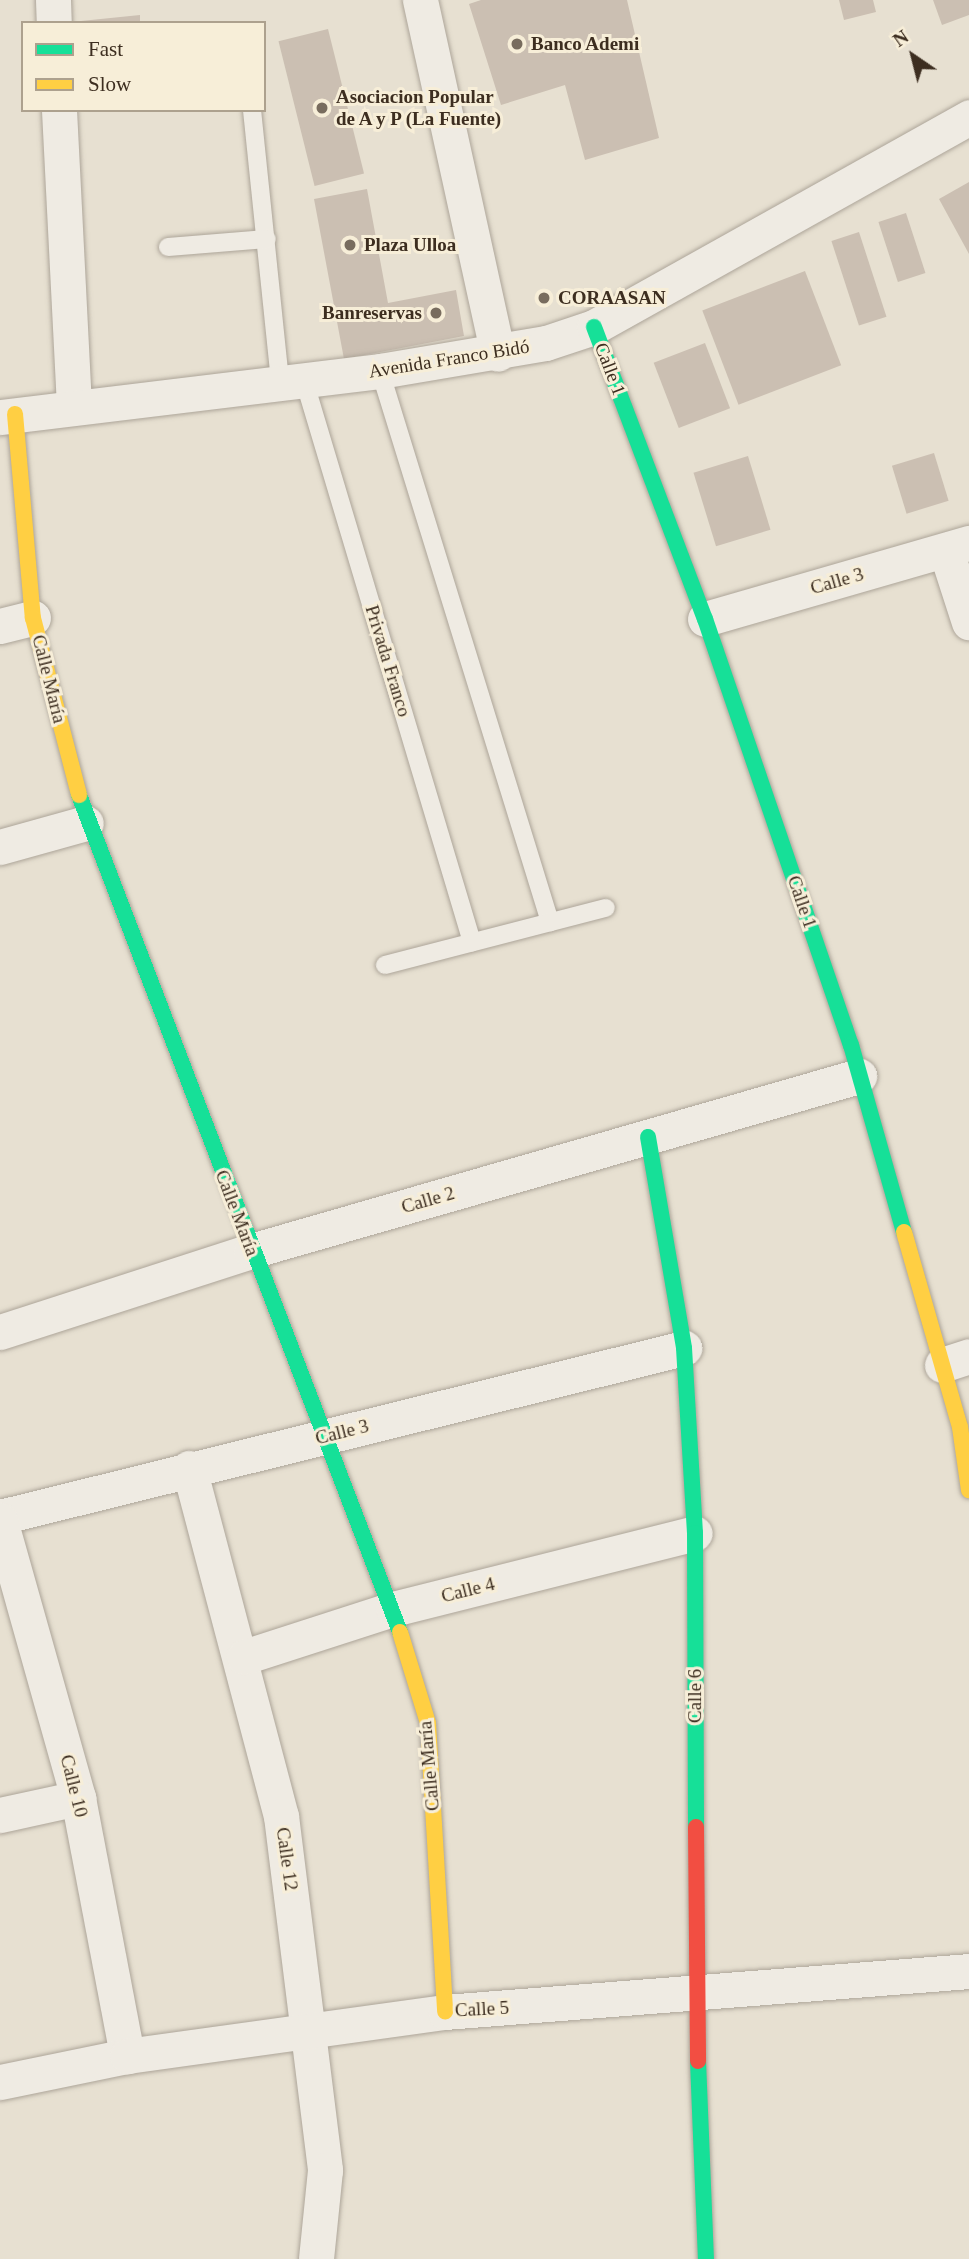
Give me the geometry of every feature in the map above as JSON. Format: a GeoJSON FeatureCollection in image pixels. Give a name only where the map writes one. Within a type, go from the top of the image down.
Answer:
{"type":"FeatureCollection","features":[{"type":"Feature","properties":{"kind":"street"},"geometry":{"type":"LineString","coordinates":[[53,0],[54,21]]}},
{"type":"Feature","properties":{"kind":"street"},"geometry":{"type":"LineString","coordinates":[[420,0],[498,354]]}},
{"type":"Feature","properties":{"kind":"street"},"geometry":{"type":"LineString","coordinates":[[59,112],[74,405]]}},
{"type":"Feature","properties":{"kind":"street","name":"Avenida Franco Bidó"},"geometry":{"type":"LineString","coordinates":[[7,416],[74,405],[380,371],[498,354],[594,327],[969,117]]}},
{"type":"Feature","properties":{"kind":"street","name":"Calle 1"},"geometry":{"type":"LineString","coordinates":[[594,327],[705,619],[956,1360],[969,1490]]}},
{"type":"Feature","properties":{"kind":"street","name":"Calle María"},"geometry":{"type":"LineString","coordinates":[[7,416],[17,622],[86,823],[393,1609],[428,1723],[445,2011]]}},
{"type":"Feature","properties":{"kind":"street"},"geometry":{"type":"LineString","coordinates":[[957,547],[969,622]]}},
{"type":"Feature","properties":{"kind":"street","name":"Calle 3"},"geometry":{"type":"LineString","coordinates":[[705,619],[957,547]]}},
{"type":"Feature","properties":{"kind":"street"},"geometry":{"type":"LineString","coordinates":[[0,847],[86,823]]}},
{"type":"Feature","properties":{"kind":"street","name":"Calle 2"},"geometry":{"type":"LineString","coordinates":[[0,1332],[251,1251],[859,1076]]}},
{"type":"Feature","properties":{"kind":"street","name":"Calle 6"},"geometry":{"type":"LineString","coordinates":[[648,1137],[684,1348],[695,1533],[696,1997],[706,2259]]}},
{"type":"Feature","properties":{"kind":"street","name":"Calle 3"},"geometry":{"type":"LineString","coordinates":[[0,1518],[189,1468],[684,1348]]}},
{"type":"Feature","properties":{"kind":"street","name":"Calle 12"},"geometry":{"type":"LineString","coordinates":[[189,1468],[244,1657],[281,1816],[312,2031],[325,2170],[316,2259]]}},
{"type":"Feature","properties":{"kind":"street","name":"Calle 10"},"geometry":{"type":"LineString","coordinates":[[0,1518],[78,1798],[128,2056]]}},
{"type":"Feature","properties":{"kind":"street","name":"Calle 4"},"geometry":{"type":"LineString","coordinates":[[244,1657],[393,1609],[695,1533]]}},
{"type":"Feature","properties":{"kind":"street"},"geometry":{"type":"LineString","coordinates":[[0,1815],[78,1798]]}},
{"type":"Feature","properties":{"kind":"street","name":"Calle 5"},"geometry":{"type":"LineString","coordinates":[[0,2082],[128,2056],[445,2011],[696,1997],[969,1970]]}},
{"type":"Feature","properties":{"kind":"lane","name":"Privada Franco"},"geometry":{"type":"LineString","coordinates":[[253,112],[267,239],[292,381],[472,942]]}},
{"type":"Feature","properties":{"kind":"lane"},"geometry":{"type":"LineString","coordinates":[[168,247],[267,239]]}},
{"type":"Feature","properties":{"kind":"lane"},"geometry":{"type":"LineString","coordinates":[[380,371],[550,922]]}},
{"type":"Feature","properties":{"kind":"lane"},"geometry":{"type":"LineString","coordinates":[[385,965],[606,908]]}},
{"type":"Feature","properties":{"kind":"building"},"geometry":{"type":"Polygon","coordinates":[[[481,0],[627,0],[659,138],[585,160],[565,85],[501,105],[469,4],[481,0]]]}},
{"type":"Feature","properties":{"kind":"building"},"geometry":{"type":"Polygon","coordinates":[[[839,0],[873,0],[876,12],[844,20],[839,0]]]}},
{"type":"Feature","properties":{"kind":"building"},"geometry":{"type":"Polygon","coordinates":[[[933,0],[969,0],[969,15],[942,25],[933,0]]]}},
{"type":"Feature","properties":{"kind":"building"},"geometry":{"type":"Polygon","coordinates":[[[140,15],[140,21],[81,21],[140,15]]]}},
{"type":"Feature","properties":{"kind":"building","name":"Asociacion Popular de A y P (La Fuente)"},"geometry":{"type":"Polygon","coordinates":[[[328,29],[364,174],[315,186],[279,41],[328,29]]]}},
{"type":"Feature","properties":{"kind":"building"},"geometry":{"type":"Polygon","coordinates":[[[969,182],[969,254],[939,199],[969,182]]]}},
{"type":"Feature","properties":{"kind":"building","name":"Plaza Ulloa"},"geometry":{"type":"Polygon","coordinates":[[[367,189],[388,303],[456,290],[464,336],[344,359],[314,199],[367,189]]]}},
{"type":"Feature","properties":{"kind":"building"},"geometry":{"type":"Polygon","coordinates":[[[906,213],[925,273],[898,282],[878,222],[906,213]]]}},
{"type":"Feature","properties":{"kind":"building"},"geometry":{"type":"Polygon","coordinates":[[[859,232],[887,317],[859,326],[831,241],[859,232]]]}},
{"type":"Feature","properties":{"kind":"building"},"geometry":{"type":"Polygon","coordinates":[[[805,271],[841,365],[739,405],[702,310],[805,271]]]}},
{"type":"Feature","properties":{"kind":"building"},"geometry":{"type":"Polygon","coordinates":[[[705,343],[730,408],[679,428],[654,363],[705,343]]]}},
{"type":"Feature","properties":{"kind":"building"},"geometry":{"type":"Polygon","coordinates":[[[934,453],[949,501],[907,514],[892,466],[934,453]]]}},
{"type":"Feature","properties":{"kind":"building"},"geometry":{"type":"Polygon","coordinates":[[[748,456],[771,530],[716,546],[693,473],[748,456]]]}},
{"type":"Feature","properties":{"kind":"traffic: fast"},"geometry":{"type":"LineString","coordinates":[[594,327],[705,619],[851,1045],[904,1232]]}},
{"type":"Feature","properties":{"kind":"traffic: fast"},"geometry":{"type":"LineString","coordinates":[[79,795],[400,1632]]}},
{"type":"Feature","properties":{"kind":"traffic: fast"},"geometry":{"type":"LineString","coordinates":[[648,1137],[684,1348],[695,1533],[696,1827]]}},
{"type":"Feature","properties":{"kind":"traffic: fast"},"geometry":{"type":"LineString","coordinates":[[698,2061],[706,2259]]}},
{"type":"Feature","properties":{"kind":"traffic: slow"},"geometry":{"type":"LineString","coordinates":[[15,414],[33,618],[79,795]]}},
{"type":"Feature","properties":{"kind":"traffic: slow"},"geometry":{"type":"LineString","coordinates":[[904,1232],[960,1427],[969,1490]]}},
{"type":"Feature","properties":{"kind":"traffic: slow"},"geometry":{"type":"LineString","coordinates":[[400,1632],[428,1723],[445,2012]]}},
{"type":"Feature","properties":{"kind":"traffic: jam"},"geometry":{"type":"LineString","coordinates":[[696,1827],[698,2061]]}},
{"type":"Feature","properties":{"kind":"place","name":"Banco Ademi"},"geometry":{"type":"Point","coordinates":[517,44]}},
{"type":"Feature","properties":{"kind":"place","name":"Asociacion Popular de A y P (La Fuente)"},"geometry":{"type":"Point","coordinates":[322,108]}},
{"type":"Feature","properties":{"kind":"place","name":"Plaza Ulloa"},"geometry":{"type":"Point","coordinates":[350,245]}},
{"type":"Feature","properties":{"kind":"place","name":"CORAASAN"},"geometry":{"type":"Point","coordinates":[544,298]}},
{"type":"Feature","properties":{"kind":"place","name":"Banreservas"},"geometry":{"type":"Point","coordinates":[436,313]}}]}
